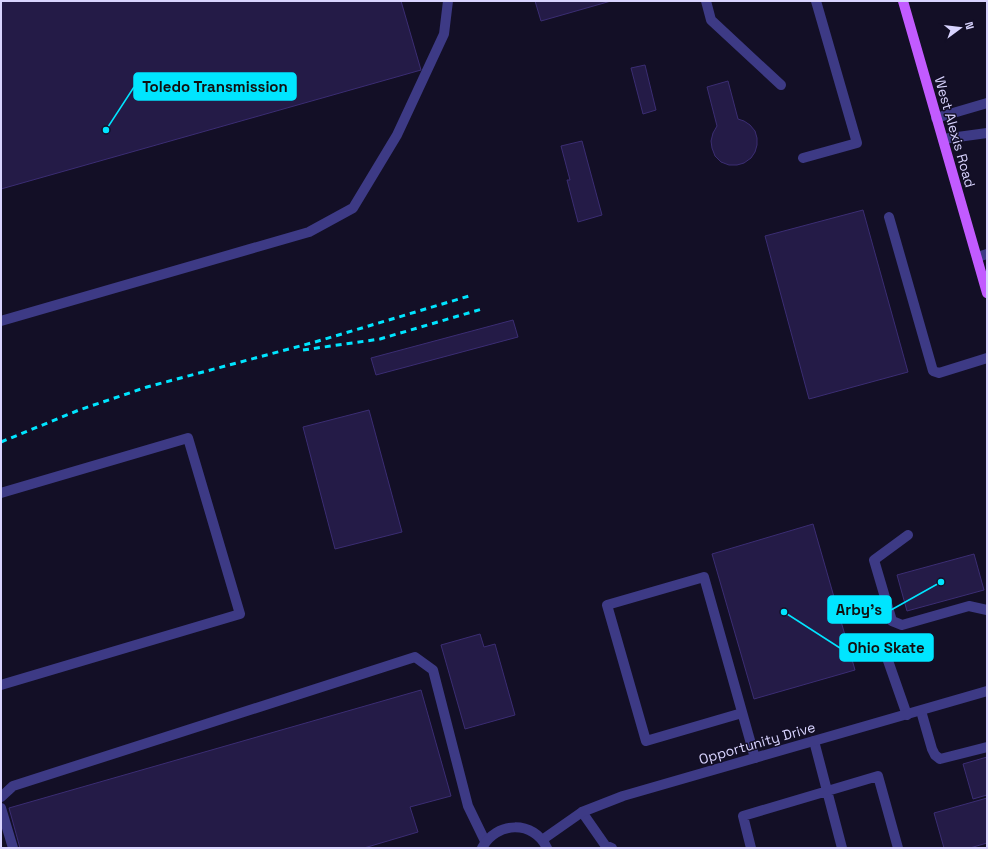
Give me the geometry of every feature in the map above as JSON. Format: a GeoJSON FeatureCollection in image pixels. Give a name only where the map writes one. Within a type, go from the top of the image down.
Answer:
{"type":"FeatureCollection","features":[{"type":"Feature","properties":{"kind":"main road","name":"West Alexis Road"},"geometry":{"type":"LineString","coordinates":[[903,1],[987,293]]}},
{"type":"Feature","properties":{"kind":"street"},"geometry":{"type":"LineString","coordinates":[[1,321],[309,232],[353,208],[397,135],[444,34],[448,1]]}},
{"type":"Feature","properties":{"kind":"street"},"geometry":{"type":"LineString","coordinates":[[706,1],[711,20],[781,85]]}},
{"type":"Feature","properties":{"kind":"street"},"geometry":{"type":"LineString","coordinates":[[803,158],[858,143],[816,1]]}},
{"type":"Feature","properties":{"kind":"street"},"geometry":{"type":"LineString","coordinates":[[936,118],[987,103]]}},
{"type":"Feature","properties":{"kind":"street"},"geometry":{"type":"LineString","coordinates":[[942,139],[987,133]]}},
{"type":"Feature","properties":{"kind":"street"},"geometry":{"type":"LineString","coordinates":[[889,217],[934,371],[939,373],[987,358]]}},
{"type":"Feature","properties":{"kind":"street"},"geometry":{"type":"LineString","coordinates":[[976,257],[987,254]]}},
{"type":"Feature","properties":{"kind":"street"},"geometry":{"type":"LineString","coordinates":[[1,493],[188,438],[240,614],[1,685]]}},
{"type":"Feature","properties":{"kind":"street"},"geometry":{"type":"LineString","coordinates":[[908,536],[874,560],[892,621],[902,625],[969,606],[987,610]]}},
{"type":"Feature","properties":{"kind":"street"},"geometry":{"type":"LineString","coordinates":[[742,713],[646,741],[606,605],[704,577],[755,758]]}},
{"type":"Feature","properties":{"kind":"street"},"geometry":{"type":"LineString","coordinates":[[886,655],[907,714]]}},
{"type":"Feature","properties":{"kind":"street"},"geometry":{"type":"LineString","coordinates":[[1,797],[13,786],[415,657],[434,670],[468,806],[484,845]]}},
{"type":"Feature","properties":{"kind":"street","name":"Opportunity Drive"},"geometry":{"type":"LineString","coordinates":[[484,845],[499,830],[512,827],[529,830],[545,844],[582,812],[623,796],[987,691]]}},
{"type":"Feature","properties":{"kind":"street"},"geometry":{"type":"LineString","coordinates":[[921,711],[932,748],[935,755],[940,758],[954,756],[987,747]]}},
{"type":"Feature","properties":{"kind":"street"},"geometry":{"type":"LineString","coordinates":[[814,741],[842,848]]}},
{"type":"Feature","properties":{"kind":"street"},"geometry":{"type":"LineString","coordinates":[[752,848],[743,816],[878,776],[898,848]]}},
{"type":"Feature","properties":{"kind":"street"},"geometry":{"type":"LineString","coordinates":[[1,808],[13,848]]}},
{"type":"Feature","properties":{"kind":"street"},"geometry":{"type":"LineString","coordinates":[[582,812],[605,846],[612,848]]}},
{"type":"Feature","properties":{"kind":"building"},"geometry":{"type":"Polygon","coordinates":[[[1,1],[401,1],[421,70],[1,189],[1,1]]]}},
{"type":"Feature","properties":{"kind":"building"},"geometry":{"type":"Polygon","coordinates":[[[535,1],[611,1],[541,21],[535,1]]]}},
{"type":"Feature","properties":{"kind":"building"},"geometry":{"type":"Polygon","coordinates":[[[645,65],[656,110],[643,114],[631,68],[645,65]]]}},
{"type":"Feature","properties":{"kind":"building"},"geometry":{"type":"Polygon","coordinates":[[[728,81],[738,119],[750,125],[755,131],[757,138],[755,152],[751,158],[744,163],[737,165],[729,165],[721,162],[715,156],[711,141],[717,126],[707,87],[728,81]]]}},
{"type":"Feature","properties":{"kind":"building"},"geometry":{"type":"Polygon","coordinates":[[[582,141],[602,215],[578,222],[567,180],[570,180],[561,146],[582,141]]]}},
{"type":"Feature","properties":{"kind":"building"},"geometry":{"type":"Polygon","coordinates":[[[863,210],[908,372],[809,399],[765,236],[863,210]]]}},
{"type":"Feature","properties":{"kind":"building"},"geometry":{"type":"Polygon","coordinates":[[[513,320],[518,337],[376,375],[371,358],[513,320]]]}},
{"type":"Feature","properties":{"kind":"building"},"geometry":{"type":"Polygon","coordinates":[[[369,410],[402,532],[335,549],[303,427],[369,410]]]}},
{"type":"Feature","properties":{"kind":"building"},"geometry":{"type":"Polygon","coordinates":[[[813,524],[855,670],[754,699],[712,554],[813,524]]]}},
{"type":"Feature","properties":{"kind":"building"},"geometry":{"type":"Polygon","coordinates":[[[974,554],[984,590],[907,611],[897,575],[974,554]]]}},
{"type":"Feature","properties":{"kind":"building"},"geometry":{"type":"Polygon","coordinates":[[[480,634],[484,647],[495,644],[515,715],[465,729],[441,645],[480,634]]]}},
{"type":"Feature","properties":{"kind":"building"},"geometry":{"type":"Polygon","coordinates":[[[421,690],[451,796],[410,807],[418,832],[364,848],[20,848],[9,808],[421,690]]]}},
{"type":"Feature","properties":{"kind":"building"},"geometry":{"type":"Polygon","coordinates":[[[987,757],[987,795],[973,799],[963,764],[987,757]]]}},
{"type":"Feature","properties":{"kind":"building"},"geometry":{"type":"Polygon","coordinates":[[[987,798],[987,843],[970,848],[944,848],[934,813],[987,798]]]}},
{"type":"Feature","properties":{"kind":"railway"},"geometry":{"type":"LineString","coordinates":[[1,442],[79,410],[147,387],[315,342],[469,296]]}},
{"type":"Feature","properties":{"kind":"railway"},"geometry":{"type":"LineString","coordinates":[[303,350],[380,339],[482,309]]}},
{"type":"Feature","properties":{"kind":"place","name":"Toledo Transmission"},"geometry":{"type":"Point","coordinates":[106,130]}},
{"type":"Feature","properties":{"kind":"place","name":"Arby's"},"geometry":{"type":"Point","coordinates":[941,582]}},
{"type":"Feature","properties":{"kind":"place","name":"Ohio Skate"},"geometry":{"type":"Point","coordinates":[784,612]}}]}
